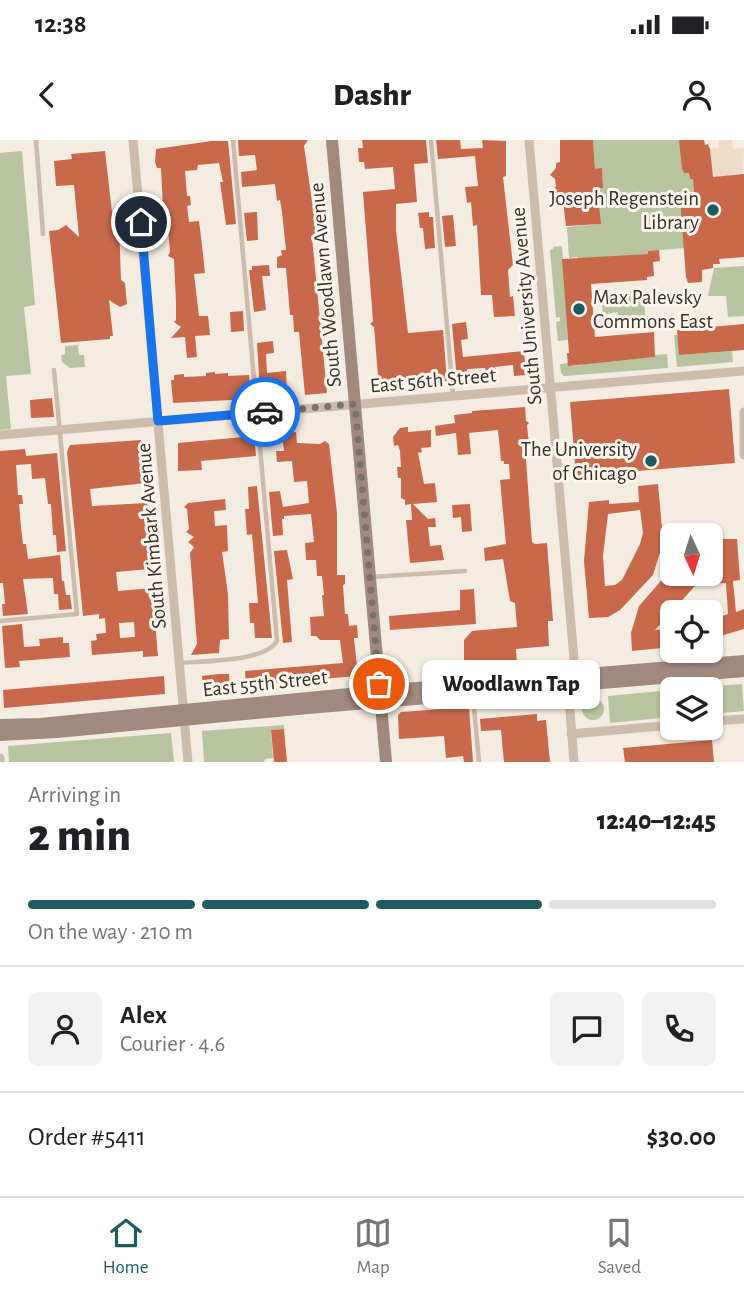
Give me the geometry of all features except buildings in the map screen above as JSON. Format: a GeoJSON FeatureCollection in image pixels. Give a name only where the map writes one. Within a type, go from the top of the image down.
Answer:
{"type":"FeatureCollection","features":[{"type":"Feature","properties":{"kind":"street","name":"South Kimbark Avenue"},"geometry":{"type":"LineString","coordinates":[[133,140],[188,762]]}},
{"type":"Feature","properties":{"kind":"street","name":"South Woodlawn Avenue"},"geometry":{"type":"LineString","coordinates":[[332,140],[386,762]]}},
{"type":"Feature","properties":{"kind":"street","name":"South University Avenue"},"geometry":{"type":"LineString","coordinates":[[528,140],[574,663],[571,681],[573,762]]}},
{"type":"Feature","properties":{"kind":"street","name":"East 56th Street"},"geometry":{"type":"LineString","coordinates":[[0,435],[744,371]]}},
{"type":"Feature","properties":{"kind":"street"},"geometry":{"type":"LineString","coordinates":[[744,412],[744,455]]}},
{"type":"Feature","properties":{"kind":"street","name":"East 55th Street"},"geometry":{"type":"LineString","coordinates":[[380,697],[473,695],[744,661]]}},
{"type":"Feature","properties":{"kind":"street","name":"East 55th Street"},"geometry":{"type":"LineString","coordinates":[[0,735],[57,733],[184,716],[380,697],[571,681],[744,671]]}},
{"type":"Feature","properties":{"kind":"street","name":"East 55th Street"},"geometry":{"type":"LineString","coordinates":[[0,725],[184,716]]}},
{"type":"Feature","properties":{"kind":"street"},"geometry":{"type":"LineString","coordinates":[[723,721],[744,719]]}},
{"type":"Feature","properties":{"kind":"street"},"geometry":{"type":"LineString","coordinates":[[571,734],[660,726]]}},
{"type":"Feature","properties":{"kind":"lane"},"geometry":{"type":"LineString","coordinates":[[36,140],[43,234]]}},
{"type":"Feature","properties":{"kind":"lane"},"geometry":{"type":"LineString","coordinates":[[180,663],[260,654],[277,641],[233,140]]}},
{"type":"Feature","properties":{"kind":"lane"},"geometry":{"type":"LineString","coordinates":[[431,140],[453,396]]}},
{"type":"Feature","properties":{"kind":"lane"},"geometry":{"type":"LineString","coordinates":[[0,621],[77,614],[54,370]]}},
{"type":"Feature","properties":{"kind":"lane"},"geometry":{"type":"LineString","coordinates":[[370,577],[465,571]]}},
{"type":"Feature","properties":{"kind":"lane"},"geometry":{"type":"LineString","coordinates":[[473,695],[478,762]]}},
{"type":"Feature","properties":{"kind":"green space"},"geometry":{"type":"Polygon","coordinates":[[[593,140],[680,140],[682,169],[693,179],[694,194],[690,200],[692,207],[685,208],[685,248],[582,259],[578,263],[577,257],[569,258],[567,227],[600,224],[597,188],[603,187],[602,169],[595,169],[593,140]]]}},
{"type":"Feature","properties":{"kind":"green space"},"geometry":{"type":"Polygon","coordinates":[[[22,151],[35,305],[24,307],[31,374],[6,376],[11,429],[0,430],[0,153],[22,151]]]}},
{"type":"Feature","properties":{"kind":"green space"},"geometry":{"type":"Polygon","coordinates":[[[562,246],[568,340],[558,341],[556,322],[560,321],[560,317],[556,318],[550,250],[562,246]]]}},
{"type":"Feature","properties":{"kind":"green space"},"geometry":{"type":"Polygon","coordinates":[[[744,266],[744,316],[728,317],[726,296],[708,296],[714,268],[744,266]]]}},
{"type":"Feature","properties":{"kind":"green space"},"geometry":{"type":"Polygon","coordinates":[[[643,290],[646,321],[612,323],[612,320],[618,319],[617,312],[603,315],[601,294],[643,290]]]}},
{"type":"Feature","properties":{"kind":"green space"},"geometry":{"type":"Polygon","coordinates":[[[674,335],[677,335],[680,341],[679,355],[732,351],[733,362],[677,367],[674,335]]]}},
{"type":"Feature","properties":{"kind":"green space"},"geometry":{"type":"Polygon","coordinates":[[[78,345],[79,355],[84,355],[85,367],[70,368],[62,362],[61,355],[65,354],[65,346],[78,345]]]}},
{"type":"Feature","properties":{"kind":"green space"},"geometry":{"type":"Polygon","coordinates":[[[667,354],[668,368],[564,376],[561,373],[560,364],[582,365],[582,361],[586,363],[667,354]]]}},
{"type":"Feature","properties":{"kind":"green space"},"geometry":{"type":"Polygon","coordinates":[[[742,684],[744,711],[723,713],[723,686],[742,684]]]}},
{"type":"Feature","properties":{"kind":"green space"},"geometry":{"type":"Polygon","coordinates":[[[660,691],[660,718],[610,723],[608,696],[660,691]]]}},
{"type":"Feature","properties":{"kind":"green space"},"geometry":{"type":"Polygon","coordinates":[[[593,698],[601,701],[604,709],[601,717],[593,720],[585,717],[582,709],[585,701],[593,698]]]}},
{"type":"Feature","properties":{"kind":"green space"},"geometry":{"type":"Polygon","coordinates":[[[284,725],[284,729],[271,730],[273,758],[265,759],[264,762],[204,762],[202,731],[284,725]]]}},
{"type":"Feature","properties":{"kind":"green space"},"geometry":{"type":"Polygon","coordinates":[[[171,733],[174,762],[9,762],[8,746],[171,733]]]}},
{"type":"Feature","properties":{"kind":"shaded area"},"geometry":{"type":"Polygon","coordinates":[[[719,140],[732,140],[733,149],[744,148],[743,176],[712,177],[710,149],[719,148],[719,140]]]}},
{"type":"Feature","properties":{"kind":"way so far"},"geometry":{"type":"LineString","coordinates":[[265,412],[355,404],[379,684]]}},
{"type":"Feature","properties":{"kind":"place","name":"Joseph Regenstein Library"},"geometry":{"type":"Point","coordinates":[713,210]}},
{"type":"Feature","properties":{"kind":"place","name":"Max Palevsky Commons East"},"geometry":{"type":"Point","coordinates":[579,309]}},
{"type":"Feature","properties":{"kind":"place","name":"The University of Chicago"},"geometry":{"type":"Point","coordinates":[651,461]}},
{"type":"Feature","properties":{"kind":"place","name":"Woodlawn Tap"},"geometry":{"type":"Point","coordinates":[379,684]}},
{"type":"Feature","properties":{"kind":"route"},"geometry":{"type":"LineString","coordinates":[[141,222],[158,421],[265,412]]}}]}
